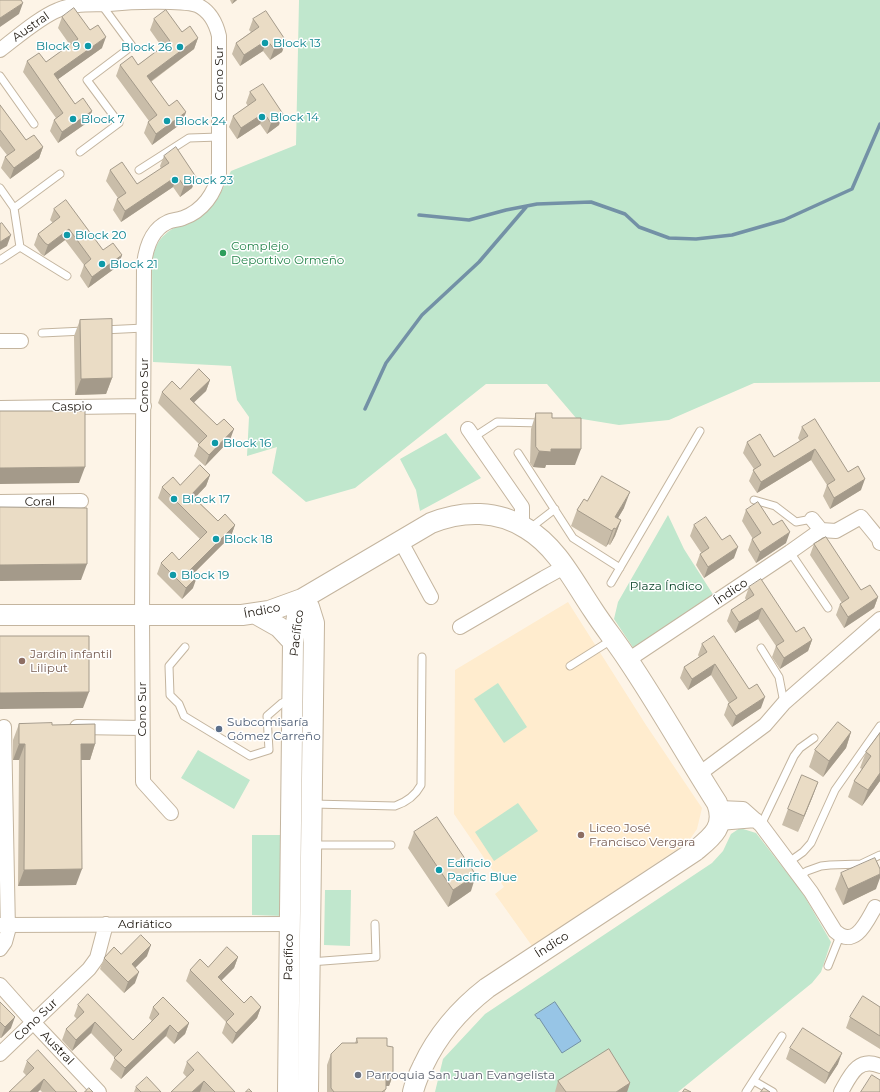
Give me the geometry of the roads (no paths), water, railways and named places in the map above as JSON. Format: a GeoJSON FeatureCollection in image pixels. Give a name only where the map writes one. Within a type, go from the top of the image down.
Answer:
{"type":"FeatureCollection","features":[{"type":"Feature","properties":{"kind":"street","name":"Austral"},"geometry":{"type":"LineString","coordinates":[[0,50],[57,10],[73,6],[101,4],[160,1],[183,2]]}},
{"type":"Feature","properties":{"kind":"street","name":"Cono Sur"},"geometry":{"type":"LineString","coordinates":[[171,813],[143,782],[142,616],[144,264],[149,242],[160,227],[168,222],[184,218],[192,214],[205,204],[217,182],[219,174],[218,30],[208,12],[196,5],[183,2]]}},
{"type":"Feature","properties":{"kind":"street"},"geometry":{"type":"LineString","coordinates":[[0,341],[21,341]]}},
{"type":"Feature","properties":{"kind":"street","name":"Caspio"},"geometry":{"type":"LineString","coordinates":[[0,408],[144,406]]}},
{"type":"Feature","properties":{"kind":"street"},"geometry":{"type":"LineString","coordinates":[[471,433],[522,507],[525,527]]}},
{"type":"Feature","properties":{"kind":"street","name":"Coral"},"geometry":{"type":"LineString","coordinates":[[0,502],[81,501]]}},
{"type":"Feature","properties":{"kind":"street","name":"Índico"},"geometry":{"type":"LineString","coordinates":[[0,615],[142,616],[256,614],[302,599],[431,523],[464,514],[475,513],[498,516],[525,527],[548,546],[628,660],[699,774],[719,816],[713,835],[695,851],[487,988],[473,999],[452,1021],[437,1040],[420,1072],[413,1092]]}},
{"type":"Feature","properties":{"kind":"street"},"geometry":{"type":"LineString","coordinates":[[817,525],[836,531],[861,517],[879,539],[880,543]]}},
{"type":"Feature","properties":{"kind":"street","name":"Índico"},"geometry":{"type":"LineString","coordinates":[[628,660],[790,552],[817,525]]}},
{"type":"Feature","properties":{"kind":"street"},"geometry":{"type":"LineString","coordinates":[[400,540],[431,597]]}},
{"type":"Feature","properties":{"kind":"street"},"geometry":{"type":"LineString","coordinates":[[460,627],[564,567]]}},
{"type":"Feature","properties":{"kind":"street"},"geometry":{"type":"LineString","coordinates":[[314,623],[323,602],[338,577]]}},
{"type":"Feature","properties":{"kind":"street","name":"Pacífico"},"geometry":{"type":"LineString","coordinates":[[302,599],[309,608],[314,623],[302,803],[290,924],[299,963],[308,1092]]}},
{"type":"Feature","properties":{"kind":"street","name":"Pacífico"},"geometry":{"type":"LineString","coordinates":[[288,1092],[311,845],[302,803],[293,698],[293,642],[298,610],[302,599]]}},
{"type":"Feature","properties":{"kind":"street"},"geometry":{"type":"LineString","coordinates":[[256,614],[279,627],[293,642]]}},
{"type":"Feature","properties":{"kind":"street"},"geometry":{"type":"LineString","coordinates":[[699,774],[765,725],[784,703],[880,619]]}},
{"type":"Feature","properties":{"kind":"street"},"geometry":{"type":"LineString","coordinates":[[0,948],[6,936],[4,925],[2,831],[2,727],[20,727]]}},
{"type":"Feature","properties":{"kind":"street"},"geometry":{"type":"LineString","coordinates":[[68,727],[142,728]]}},
{"type":"Feature","properties":{"kind":"street"},"geometry":{"type":"LineString","coordinates":[[719,816],[758,822],[811,892],[834,931],[840,936],[844,938],[853,937],[862,928],[878,904]]}},
{"type":"Feature","properties":{"kind":"street","name":"Cono Sur"},"geometry":{"type":"LineString","coordinates":[[0,1054],[89,969],[97,958],[106,924]]}},
{"type":"Feature","properties":{"kind":"street","name":"Adriático"},"geometry":{"type":"LineString","coordinates":[[4,925],[290,924]]}},
{"type":"Feature","properties":{"kind":"street","name":"Austral"},"geometry":{"type":"LineString","coordinates":[[0,984],[33,1022],[99,1092]]}},
{"type":"Feature","properties":{"kind":"street"},"geometry":{"type":"LineString","coordinates":[[841,1092],[852,1073],[863,1064],[871,1063],[880,1066]]}},
{"type":"Feature","properties":{"kind":"lane"},"geometry":{"type":"LineString","coordinates":[[80,152],[119,123],[87,80],[132,46],[101,4]]}},
{"type":"Feature","properties":{"kind":"lane"},"geometry":{"type":"LineString","coordinates":[[0,76],[34,124]]}},
{"type":"Feature","properties":{"kind":"lane"},"geometry":{"type":"LineString","coordinates":[[139,170],[189,138],[219,137]]}},
{"type":"Feature","properties":{"kind":"lane"},"geometry":{"type":"LineString","coordinates":[[14,208],[60,174]]}},
{"type":"Feature","properties":{"kind":"lane"},"geometry":{"type":"LineString","coordinates":[[0,188],[14,208],[20,247],[67,276]]}},
{"type":"Feature","properties":{"kind":"lane"},"geometry":{"type":"LineString","coordinates":[[0,260],[20,247]]}},
{"type":"Feature","properties":{"kind":"lane"},"geometry":{"type":"LineString","coordinates":[[42,333],[144,328]]}},
{"type":"Feature","properties":{"kind":"lane"},"geometry":{"type":"LineString","coordinates":[[471,433],[497,422],[550,424]]}},
{"type":"Feature","properties":{"kind":"lane"},"geometry":{"type":"LineString","coordinates":[[611,583],[700,431]]}},
{"type":"Feature","properties":{"kind":"lane"},"geometry":{"type":"LineString","coordinates":[[518,453],[573,538],[620,568]]}},
{"type":"Feature","properties":{"kind":"lane"},"geometry":{"type":"LineString","coordinates":[[754,500],[775,506],[796,522],[817,525]]}},
{"type":"Feature","properties":{"kind":"lane"},"geometry":{"type":"LineString","coordinates":[[525,527],[555,509]]}},
{"type":"Feature","properties":{"kind":"lane"},"geometry":{"type":"LineString","coordinates":[[790,552],[828,608]]}},
{"type":"Feature","properties":{"kind":"lane"},"geometry":{"type":"LineString","coordinates":[[570,666],[613,639]]}},
{"type":"Feature","properties":{"kind":"lane"},"geometry":{"type":"LineString","coordinates":[[185,647],[169,666],[170,695],[179,704],[184,716],[250,756],[269,750],[268,716],[282,703],[293,698]]}},
{"type":"Feature","properties":{"kind":"lane"},"geometry":{"type":"LineString","coordinates":[[761,648],[779,677],[784,703]]}},
{"type":"Feature","properties":{"kind":"lane"},"geometry":{"type":"LineString","coordinates":[[302,803],[395,806],[406,802],[415,795],[421,785],[422,657]]}},
{"type":"Feature","properties":{"kind":"lane"},"geometry":{"type":"LineString","coordinates":[[788,862],[803,852],[810,843],[835,790],[880,726]]}},
{"type":"Feature","properties":{"kind":"lane"},"geometry":{"type":"LineString","coordinates":[[758,822],[794,756],[800,748],[814,738]]}},
{"type":"Feature","properties":{"kind":"lane"},"geometry":{"type":"LineString","coordinates":[[311,845],[391,845]]}},
{"type":"Feature","properties":{"kind":"lane"},"geometry":{"type":"LineString","coordinates":[[799,876],[807,871],[821,866],[861,864],[880,855]]}},
{"type":"Feature","properties":{"kind":"lane"},"geometry":{"type":"LineString","coordinates":[[299,963],[376,957],[375,924]]}},
{"type":"Feature","properties":{"kind":"lane"},"geometry":{"type":"LineString","coordinates":[[828,966],[840,936]]}},
{"type":"Feature","properties":{"kind":"lane"},"geometry":{"type":"LineString","coordinates":[[746,1092],[782,1036]]}},
{"type":"Feature","properties":{"kind":"lane"},"geometry":{"type":"LineString","coordinates":[[754,1080],[773,1092]]}},
{"type":"Feature","properties":{"kind":"water"},"geometry":{"type":"Polygon","coordinates":[[[555,1002],[581,1041],[562,1053],[539,1018],[538,1019],[535,1015],[555,1002]]]}},
{"type":"Feature","properties":{"kind":"waterway"},"geometry":{"type":"LineString","coordinates":[[419,215],[469,220],[506,210],[537,204],[591,202],[625,214],[639,227],[669,238],[696,239],[732,235],[784,220],[852,189],[880,124]]}},
{"type":"Feature","properties":{"kind":"waterway"},"geometry":{"type":"LineString","coordinates":[[365,409],[386,363],[422,315],[479,262],[527,206]]}},
{"type":"Feature","properties":{"kind":"place","name":"Block 13"},"geometry":{"type":"Point","coordinates":[265,43]}},
{"type":"Feature","properties":{"kind":"place","name":"Block 9"},"geometry":{"type":"Point","coordinates":[88,46]}},
{"type":"Feature","properties":{"kind":"place","name":"Block 26"},"geometry":{"type":"Point","coordinates":[180,47]}},
{"type":"Feature","properties":{"kind":"place","name":"Block 14"},"geometry":{"type":"Point","coordinates":[262,117]}},
{"type":"Feature","properties":{"kind":"place","name":"Block 7"},"geometry":{"type":"Point","coordinates":[73,119]}},
{"type":"Feature","properties":{"kind":"place","name":"Block 24"},"geometry":{"type":"Point","coordinates":[167,121]}},
{"type":"Feature","properties":{"kind":"place","name":"Block 23"},"geometry":{"type":"Point","coordinates":[175,180]}},
{"type":"Feature","properties":{"kind":"place","name":"Block 20"},"geometry":{"type":"Point","coordinates":[67,235]}},
{"type":"Feature","properties":{"kind":"place","name":"Complejo Deportivo Ormeño"},"geometry":{"type":"Point","coordinates":[223,253]}},
{"type":"Feature","properties":{"kind":"place","name":"Block 21"},"geometry":{"type":"Point","coordinates":[102,264]}},
{"type":"Feature","properties":{"kind":"place","name":"Block 16"},"geometry":{"type":"Point","coordinates":[215,443]}},
{"type":"Feature","properties":{"kind":"place","name":"Block 17"},"geometry":{"type":"Point","coordinates":[174,499]}},
{"type":"Feature","properties":{"kind":"place","name":"Block 18"},"geometry":{"type":"Point","coordinates":[216,539]}},
{"type":"Feature","properties":{"kind":"place","name":"Block 19"},"geometry":{"type":"Point","coordinates":[173,575]}},
{"type":"Feature","properties":{"kind":"place","name":"Jardin infantil Liliput"},"geometry":{"type":"Point","coordinates":[22,661]}},
{"type":"Feature","properties":{"kind":"place","name":"Subcomisaría Gómez Carreño"},"geometry":{"type":"Point","coordinates":[219,729]}},
{"type":"Feature","properties":{"kind":"place","name":"Liceo José Francisco Vergara"},"geometry":{"type":"Point","coordinates":[581,835]}},
{"type":"Feature","properties":{"kind":"place","name":"Edificio Pacific Blue"},"geometry":{"type":"Point","coordinates":[439,870]}},
{"type":"Feature","properties":{"kind":"place","name":"Parroquia San Juan Evangelista"},"geometry":{"type":"Point","coordinates":[358,1075]}},
{"type":"Feature","properties":{"kind":"park label","name":"Plaza Índico"},"geometry":{"type":"Point","coordinates":[666,586]}}]}
